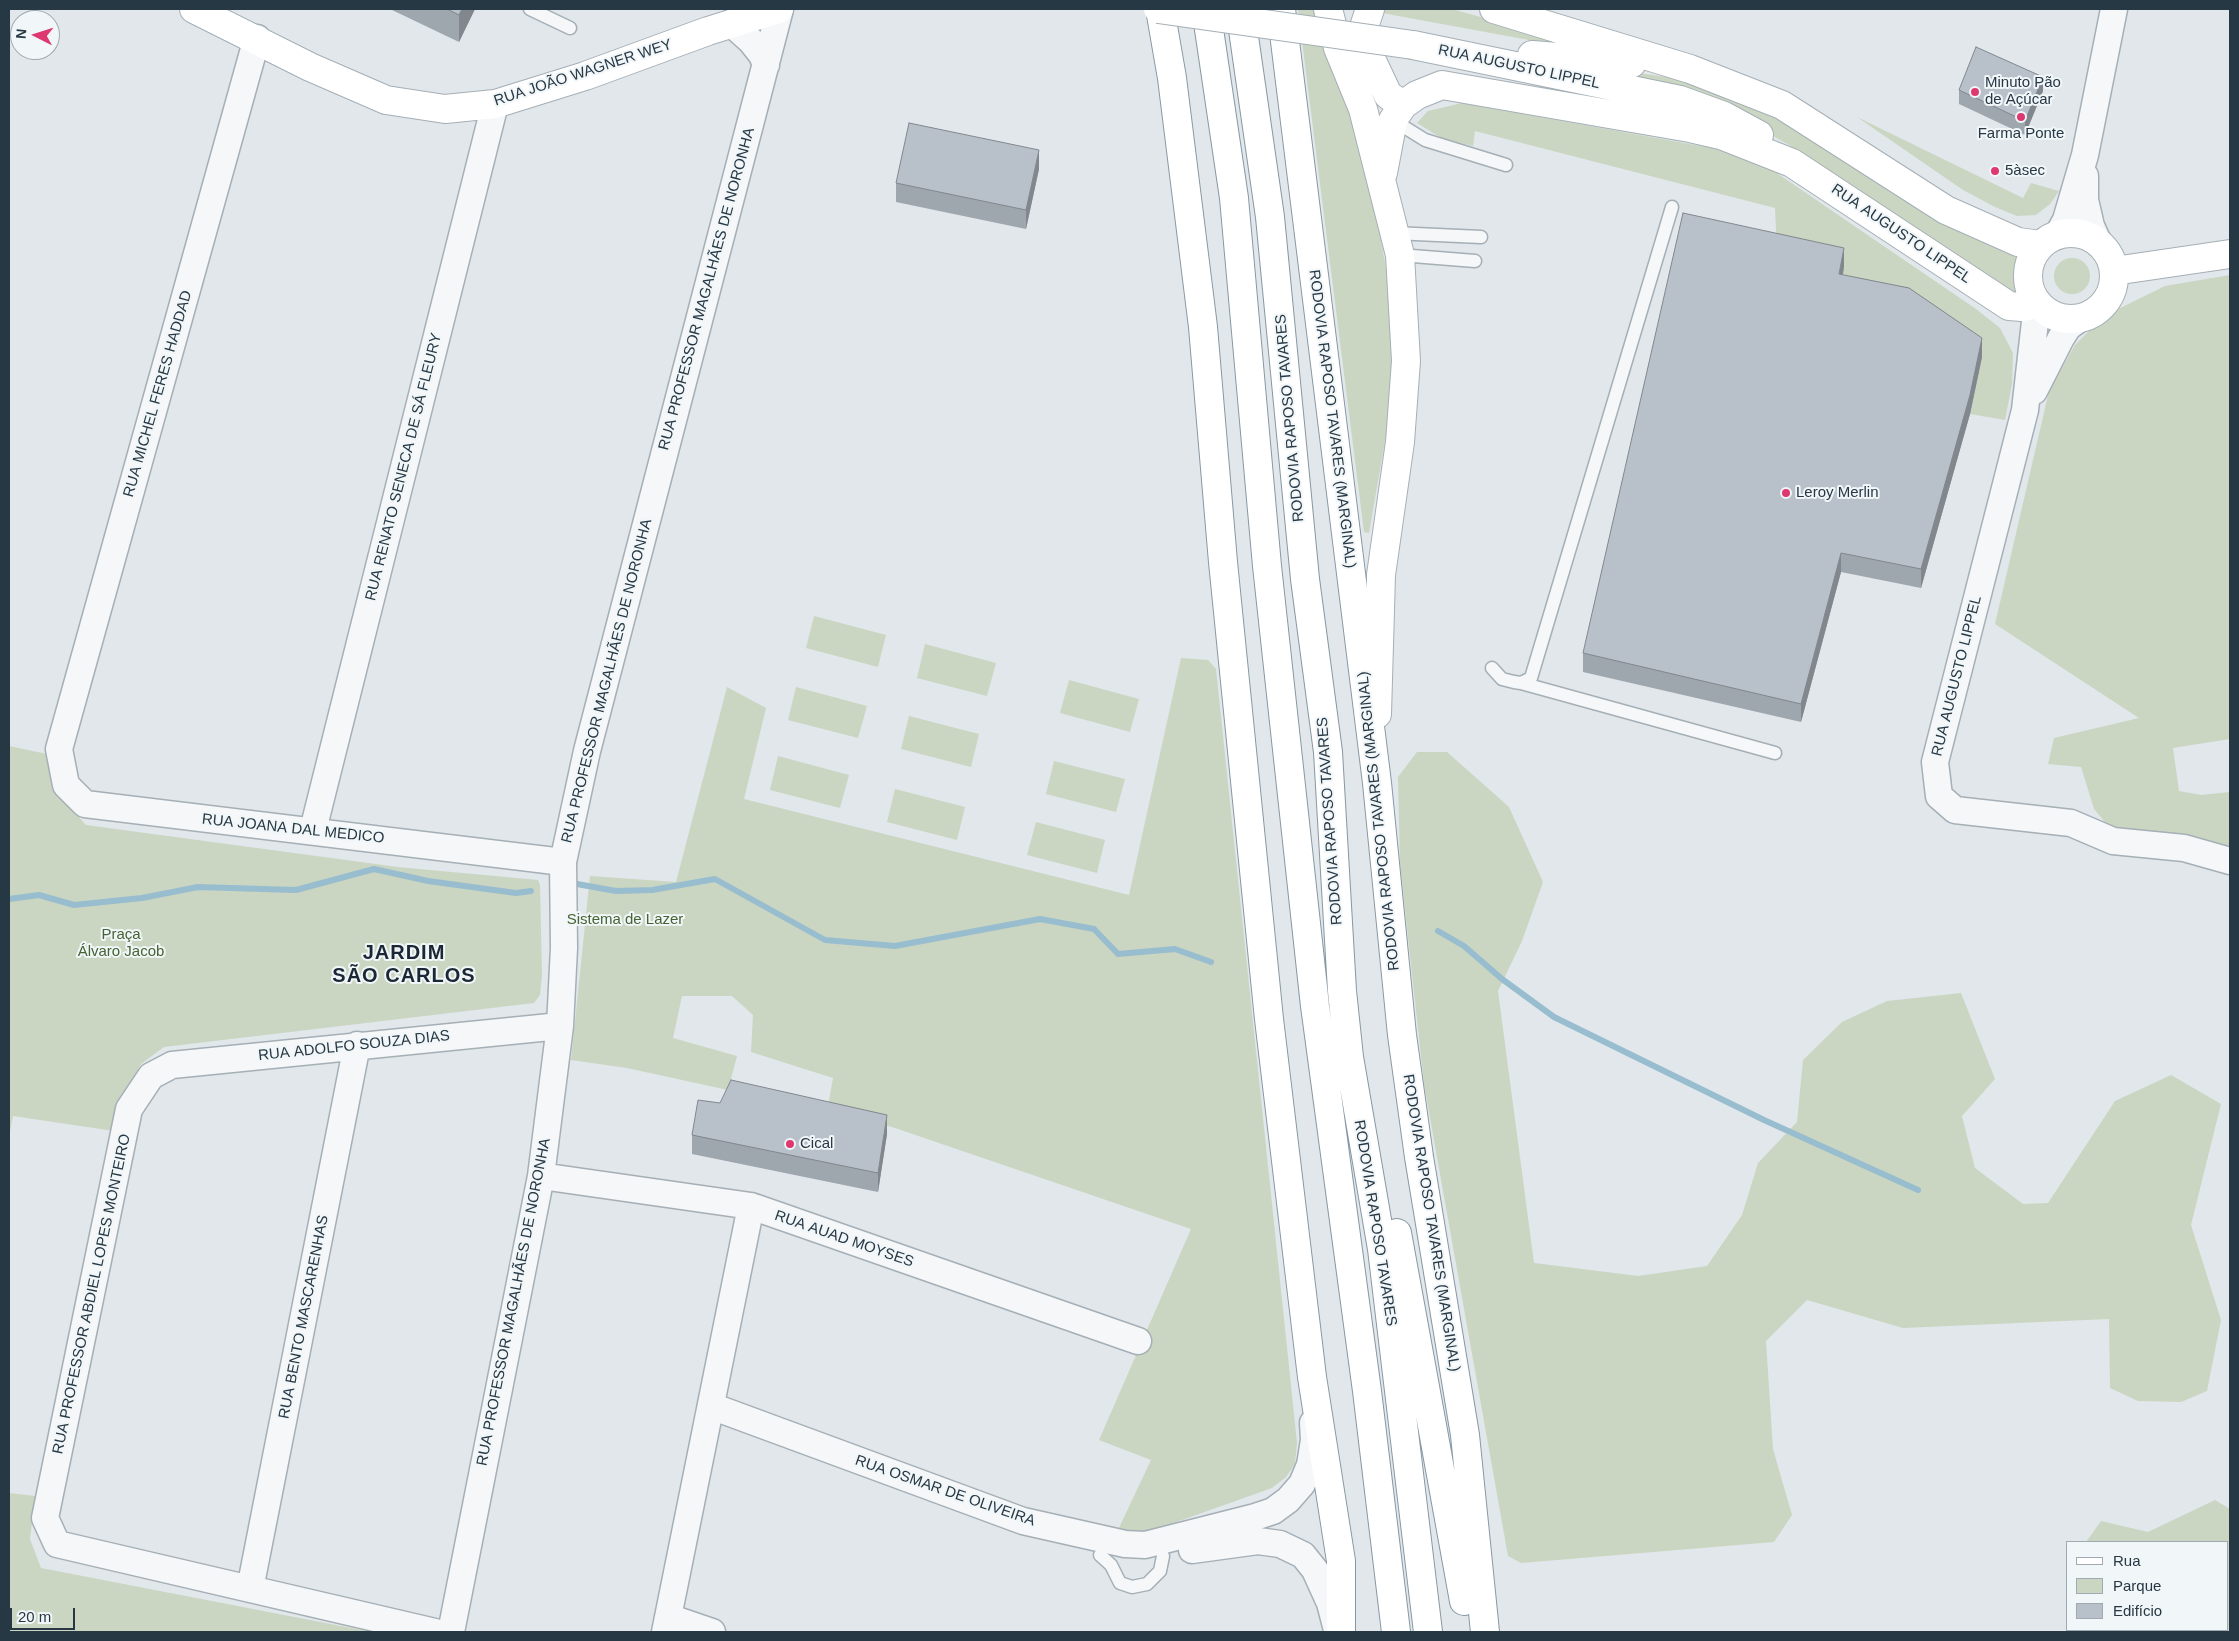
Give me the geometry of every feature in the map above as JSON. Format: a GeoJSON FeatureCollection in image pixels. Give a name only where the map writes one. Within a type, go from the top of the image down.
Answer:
{"type":"FeatureCollection","features":[{"type":"Feature","properties":{"kind":"main road","name":"RUA JOÃO WAGNER WEY"},"geometry":{"type":"LineString","coordinates":[[194,9],[257,38],[310,67],[386,100],[445,109],[494,104],[584,76],[731,23],[779,9]]}},
{"type":"Feature","properties":{"kind":"main road"},"geometry":{"type":"LineString","coordinates":[[1340,1632],[1341,1561],[1312,1377],[1268,1009],[1223,562],[1203,327],[1172,78],[1159,9],[1421,46]]}},
{"type":"Feature","properties":{"kind":"main road","name":"RODOVIA RAPOSO TAVARES"},"geometry":{"type":"LineString","coordinates":[[1206,9],[1234,198],[1267,566],[1315,1006],[1396,1632]]}},
{"type":"Feature","properties":{"kind":"main road","name":"RODOVIA RAPOSO TAVARES"},"geometry":{"type":"LineString","coordinates":[[1240,9],[1270,217],[1305,579],[1328,752],[1342,991],[1349,1057],[1382,1249],[1428,1632]]}},
{"type":"Feature","properties":{"kind":"main road","name":"RODOVIA RAPOSO TAVARES (MARGINAL)"},"geometry":{"type":"LineString","coordinates":[[1281,9],[1377,783],[1402,1035],[1464,1434],[1485,1632]]}},
{"type":"Feature","properties":{"kind":"main road"},"geometry":{"type":"LineString","coordinates":[[1328,9],[1338,48],[1363,109],[1397,244],[1406,362],[1400,442],[1381,575],[1378,649],[1377,783]]}},
{"type":"Feature","properties":{"kind":"main road"},"geometry":{"type":"LineString","coordinates":[[1370,9],[1365,24],[1366,42],[1372,61],[1398,112],[1386,148],[1382,182]]}},
{"type":"Feature","properties":{"kind":"main road","name":"RUA AUGUSTO LIPPEL"},"geometry":{"type":"LineString","coordinates":[[1494,9],[1690,69],[1782,105],[1946,210],[2018,242],[2049,240]]}},
{"type":"Feature","properties":{"kind":"main road","name":"RUA AUGUSTO LIPPEL"},"geometry":{"type":"LineString","coordinates":[[1421,46],[1690,69]]}},
{"type":"Feature","properties":{"kind":"main road","name":"RUA AUGUSTO LIPPEL"},"geometry":{"type":"LineString","coordinates":[[1421,46],[1680,100],[1724,116],[1761,136],[1792,163],[2010,306]]}},
{"type":"Feature","properties":{"kind":"main road","name":"RUA AUGUSTO LIPPEL"},"geometry":{"type":"LineString","coordinates":[[1398,112],[1417,95],[1442,85],[1459,86],[1721,135],[1792,163]]}},
{"type":"Feature","properties":{"kind":"main road"},"geometry":{"type":"LineString","coordinates":[[2079,234],[2100,244],[2106,252],[2114,271],[2114,284],[2110,296],[2102,307],[2080,319],[2056,317],[2037,304],[2031,292],[2029,267],[2034,255],[2049,240],[2079,234]]}},
{"type":"Feature","properties":{"kind":"main road"},"geometry":{"type":"LineString","coordinates":[[2114,271],[2230,254]]}},
{"type":"Feature","properties":{"kind":"main road"},"geometry":{"type":"LineString","coordinates":[[2010,306],[2022,307],[2037,304]]}},
{"type":"Feature","properties":{"kind":"main road"},"geometry":{"type":"LineString","coordinates":[[1342,991],[1364,1054],[1470,1632]]}},
{"type":"Feature","properties":{"kind":"main road"},"geometry":{"type":"LineString","coordinates":[[1386,1554],[1389,1632]]}},
{"type":"Feature","properties":{"kind":"street","name":"RUA PROFESSOR MAGALHÃES DE NORONHA"},"geometry":{"type":"LineString","coordinates":[[450,1632],[540,1176],[560,1026],[564,948],[563,862],[587,752],[779,9]]}},
{"type":"Feature","properties":{"kind":"street"},"geometry":{"type":"LineString","coordinates":[[2049,240],[2066,220],[2085,155],[2114,9]]}},
{"type":"Feature","properties":{"kind":"street"},"geometry":{"type":"LineString","coordinates":[[731,23],[751,41],[762,55],[766,65]]}},
{"type":"Feature","properties":{"kind":"street","name":"RUA MICHEL FERES HADDAD"},"geometry":{"type":"LineString","coordinates":[[59,750],[257,38]]}},
{"type":"Feature","properties":{"kind":"street","name":"RUA RENATO SENECA DE SÁ FLEURY"},"geometry":{"type":"LineString","coordinates":[[313,830],[494,104]]}},
{"type":"Feature","properties":{"kind":"street"},"geometry":{"type":"LineString","coordinates":[[2085,155],[2085,200],[2091,226],[2100,244]]}},
{"type":"Feature","properties":{"kind":"street","name":"RUA AUGUSTO LIPPEL"},"geometry":{"type":"LineString","coordinates":[[2037,304],[2025,410],[1935,762],[1939,796],[1955,810],[2071,823],[2113,841],[2184,848],[2230,860]]}},
{"type":"Feature","properties":{"kind":"street","name":"RUA AUGUSTO LIPPEL"},"geometry":{"type":"LineString","coordinates":[[2010,306],[2018,323],[2027,353],[2025,410]]}},
{"type":"Feature","properties":{"kind":"street","name":"RUA AUGUSTO LIPPEL"},"geometry":{"type":"LineString","coordinates":[[2025,410],[2061,338],[2068,327],[2080,319]]}},
{"type":"Feature","properties":{"kind":"street","name":"RUA JOANA DAL MEDICO"},"geometry":{"type":"LineString","coordinates":[[59,750],[66,784],[86,804],[231,823],[313,830],[563,862]]}},
{"type":"Feature","properties":{"kind":"street","name":"RUA ADOLFO SOUZA DIAS"},"geometry":{"type":"LineString","coordinates":[[151,1076],[172,1065],[560,1026]]}},
{"type":"Feature","properties":{"kind":"street","name":"RUA BENTO MASCARENHAS"},"geometry":{"type":"LineString","coordinates":[[250,1589],[357,1045]]}},
{"type":"Feature","properties":{"kind":"street","name":"RUA PROFESSOR ABDIEL LOPES MONTEIRO"},"geometry":{"type":"LineString","coordinates":[[151,1076],[129,1110],[46,1518],[57,1544],[250,1589]]}},
{"type":"Feature","properties":{"kind":"street","name":"RUA AUAD MOYSES"},"geometry":{"type":"LineString","coordinates":[[540,1176],[751,1206],[1138,1341]]}},
{"type":"Feature","properties":{"kind":"street"},"geometry":{"type":"LineString","coordinates":[[712,1632],[666,1625],[751,1206]]}},
{"type":"Feature","properties":{"kind":"street","name":"RUA OSMAR DE OLIVEIRA"},"geometry":{"type":"LineString","coordinates":[[711,1406],[1023,1521],[1124,1544],[1145,1545],[1273,1511],[1288,1500],[1302,1484],[1310,1465],[1314,1440],[1312,1377]]}},
{"type":"Feature","properties":{"kind":"street"},"geometry":{"type":"LineString","coordinates":[[1023,1521],[1058,1540],[1100,1555],[1122,1560],[1163,1556],[1234,1543],[1258,1541],[1280,1544],[1302,1555],[1315,1570],[1330,1603],[1340,1632]]}},
{"type":"Feature","properties":{"kind":"street"},"geometry":{"type":"LineString","coordinates":[[250,1589],[435,1632]]}},
{"type":"Feature","properties":{"kind":"lane"},"geometry":{"type":"LineString","coordinates":[[530,9],[570,28]]}},
{"type":"Feature","properties":{"kind":"lane"},"geometry":{"type":"LineString","coordinates":[[1398,112],[1425,140],[1506,165]]}},
{"type":"Feature","properties":{"kind":"lane"},"geometry":{"type":"LineString","coordinates":[[1521,682],[1531,678],[1672,207]]}},
{"type":"Feature","properties":{"kind":"lane"},"geometry":{"type":"LineString","coordinates":[[1397,244],[1481,237]]}},
{"type":"Feature","properties":{"kind":"lane"},"geometry":{"type":"LineString","coordinates":[[1397,244],[1475,261]]}},
{"type":"Feature","properties":{"kind":"lane"},"geometry":{"type":"LineString","coordinates":[[1492,668],[1502,679],[1521,682],[1775,753]]}},
{"type":"Feature","properties":{"kind":"green space"},"geometry":{"type":"Polygon","coordinates":[[[1298,9],[1314,9],[1333,70],[1354,112],[1372,189],[1386,268],[1394,344],[1389,418],[1369,533],[1364,532],[1298,9]]]}},
{"type":"Feature","properties":{"kind":"green space"},"geometry":{"type":"Polygon","coordinates":[[[1383,9],[1452,9],[1587,47],[1529,40],[1382,13],[1383,9]]]}},
{"type":"Feature","properties":{"kind":"green space"},"geometry":{"type":"Polygon","coordinates":[[[1587,66],[1682,79],[1781,117],[1950,227],[2016,256],[2018,259],[2016,275],[2019,287],[2018,295],[2012,295],[1975,271],[1789,145],[1718,105],[1587,66]]]}},
{"type":"Feature","properties":{"kind":"green space"},"geometry":{"type":"Polygon","coordinates":[[[1462,103],[1740,153],[1765,165],[1976,309],[2000,328],[2013,353],[2012,384],[2005,420],[1970,414],[1839,293],[1844,267],[1777,252],[1775,208],[1475,131],[1473,146],[1443,139],[1417,123],[1428,111],[1462,103]]]}},
{"type":"Feature","properties":{"kind":"green space"},"geometry":{"type":"Polygon","coordinates":[[[1857,117],[2023,198],[2031,183],[2059,191],[2050,204],[2036,215],[2017,216],[1963,190],[1857,117]]]}},
{"type":"Feature","properties":{"kind":"green space"},"geometry":{"type":"Polygon","coordinates":[[[2072,258],[2084,264],[2090,276],[2084,288],[2072,294],[2060,288],[2054,276],[2060,264],[2072,258]]]}},
{"type":"Feature","properties":{"kind":"green space"},"geometry":{"type":"Polygon","coordinates":[[[2230,275],[2230,739],[2173,748],[2179,791],[2201,795],[2230,792],[2230,847],[2169,839],[2109,827],[2094,809],[2081,767],[2048,764],[2054,738],[2139,718],[1995,624],[2049,391],[2075,345],[2104,316],[2165,286],[2230,275]]]}},
{"type":"Feature","properties":{"kind":"green space"},"geometry":{"type":"Polygon","coordinates":[[[814,616],[886,635],[878,667],[806,648],[814,616]]]}},
{"type":"Feature","properties":{"kind":"green space"},"geometry":{"type":"Polygon","coordinates":[[[925,644],[996,663],[987,696],[917,678],[925,644]]]}},
{"type":"Feature","properties":{"kind":"green space","name":"Sistema de Lazer"},"geometry":{"type":"Polygon","coordinates":[[[1181,658],[1208,660],[1216,669],[1297,1443],[1295,1464],[1286,1477],[1272,1488],[1154,1530],[1128,1534],[1117,1532],[1151,1460],[1099,1440],[1191,1229],[892,1127],[827,1112],[833,1078],[751,1052],[753,1015],[732,996],[682,996],[673,1038],[737,1056],[728,1090],[627,1068],[571,1060],[590,876],[676,882],[727,687],[766,708],[744,799],[1129,895],[1181,658]]]}},
{"type":"Feature","properties":{"kind":"green space"},"geometry":{"type":"Polygon","coordinates":[[[1069,680],[1139,699],[1130,732],[1060,713],[1069,680]]]}},
{"type":"Feature","properties":{"kind":"green space"},"geometry":{"type":"Polygon","coordinates":[[[796,687],[867,706],[858,738],[788,720],[796,687]]]}},
{"type":"Feature","properties":{"kind":"green space"},"geometry":{"type":"Polygon","coordinates":[[[909,716],[979,734],[971,767],[901,749],[909,716]]]}},
{"type":"Feature","properties":{"kind":"green space","name":"Praça Álvaro Jacob"},"geometry":{"type":"Polygon","coordinates":[[[9,746],[47,754],[60,796],[86,825],[398,867],[538,880],[540,885],[542,975],[540,995],[534,1003],[164,1047],[141,1064],[124,1095],[114,1131],[13,1116],[9,1137],[9,746]]]}},
{"type":"Feature","properties":{"kind":"green space"},"geometry":{"type":"Polygon","coordinates":[[[1417,752],[1447,752],[1509,807],[1543,882],[1522,941],[1498,991],[1534,1263],[1638,1276],[1707,1266],[1742,1215],[1758,1163],[1797,1122],[1803,1060],[1842,1022],[1887,1001],[1961,993],[1995,1079],[1962,1116],[1975,1168],[2023,1204],[2048,1203],[2115,1101],[2171,1075],[2221,1104],[2191,1225],[2221,1320],[2207,1391],[2181,1402],[2138,1401],[2110,1388],[2109,1319],[1903,1328],[1807,1300],[1766,1341],[1773,1449],[1792,1515],[1774,1542],[1521,1563],[1508,1556],[1424,1084],[1400,864],[1398,777],[1417,752]]]}},
{"type":"Feature","properties":{"kind":"green space"},"geometry":{"type":"Polygon","coordinates":[[[778,756],[849,775],[840,808],[770,790],[778,756]]]}},
{"type":"Feature","properties":{"kind":"green space"},"geometry":{"type":"Polygon","coordinates":[[[1054,761],[1125,779],[1116,812],[1046,794],[1054,761]]]}},
{"type":"Feature","properties":{"kind":"green space"},"geometry":{"type":"Polygon","coordinates":[[[895,789],[965,807],[957,840],[887,822],[895,789]]]}},
{"type":"Feature","properties":{"kind":"green space"},"geometry":{"type":"Polygon","coordinates":[[[1036,822],[1105,840],[1097,873],[1027,855],[1036,822]]]}},
{"type":"Feature","properties":{"kind":"green space"},"geometry":{"type":"Polygon","coordinates":[[[9,1493],[35,1496],[30,1539],[41,1568],[372,1632],[9,1632],[9,1493]]]}},
{"type":"Feature","properties":{"kind":"green space"},"geometry":{"type":"Polygon","coordinates":[[[2215,1500],[2230,1509],[2230,1632],[2139,1632],[2229,1631],[2229,1541],[2087,1541],[2101,1521],[2148,1532],[2215,1500]]]}},
{"type":"Feature","properties":{"kind":"building"},"geometry":{"type":"Polygon","coordinates":[[[447,9],[462,9],[459,15],[447,9]]]}},
{"type":"Feature","properties":{"kind":"building"},"geometry":{"type":"Polygon","coordinates":[[[1976,47],[2043,77],[2025,121],[1959,90],[1976,47]]]}},
{"type":"Feature","properties":{"kind":"building"},"geometry":{"type":"Polygon","coordinates":[[[909,123],[1039,150],[1026,210],[896,183],[909,123]]]}},
{"type":"Feature","properties":{"kind":"building","name":"Leroy Merlin"},"geometry":{"type":"Polygon","coordinates":[[[1683,213],[1844,248],[1839,274],[1909,288],[1982,338],[1970,395],[1921,569],[1841,553],[1801,704],[1583,653],[1683,213]]]}},
{"type":"Feature","properties":{"kind":"building","name":"Cical"},"geometry":{"type":"Polygon","coordinates":[[[731,1080],[887,1115],[878,1173],[692,1135],[698,1100],[720,1103],[731,1080]]]}},
{"type":"Feature","properties":{"kind":"waterway"},"geometry":{"type":"LineString","coordinates":[[9,899],[39,895],[74,905],[142,898],[198,887],[296,890],[374,869],[428,881],[516,893],[531,891]]}},
{"type":"Feature","properties":{"kind":"waterway"},"geometry":{"type":"LineString","coordinates":[[577,884],[616,891],[652,890],[715,879],[825,940],[895,946],[1040,919],[1094,929],[1118,954],[1175,949],[1211,962]]}},
{"type":"Feature","properties":{"kind":"waterway"},"geometry":{"type":"LineString","coordinates":[[1438,931],[1464,946],[1502,979],[1554,1017],[1764,1120],[1918,1190]]}},
{"type":"Feature","properties":{"kind":"place","name":"Minuto Pão de Açúcar"},"geometry":{"type":"Point","coordinates":[1975,92]}},
{"type":"Feature","properties":{"kind":"place","name":"Farma Ponte"},"geometry":{"type":"Point","coordinates":[2021,117]}},
{"type":"Feature","properties":{"kind":"place","name":"5àsec"},"geometry":{"type":"Point","coordinates":[1995,171]}},
{"type":"Feature","properties":{"kind":"place","name":"Leroy Merlin"},"geometry":{"type":"Point","coordinates":[1786,493]}},
{"type":"Feature","properties":{"kind":"place","name":"Cical"},"geometry":{"type":"Point","coordinates":[790,1144]}},
{"type":"Feature","properties":{"kind":"district","name":"JARDIM SÃO CARLOS"},"geometry":{"type":"Point","coordinates":[404,964]}}]}
